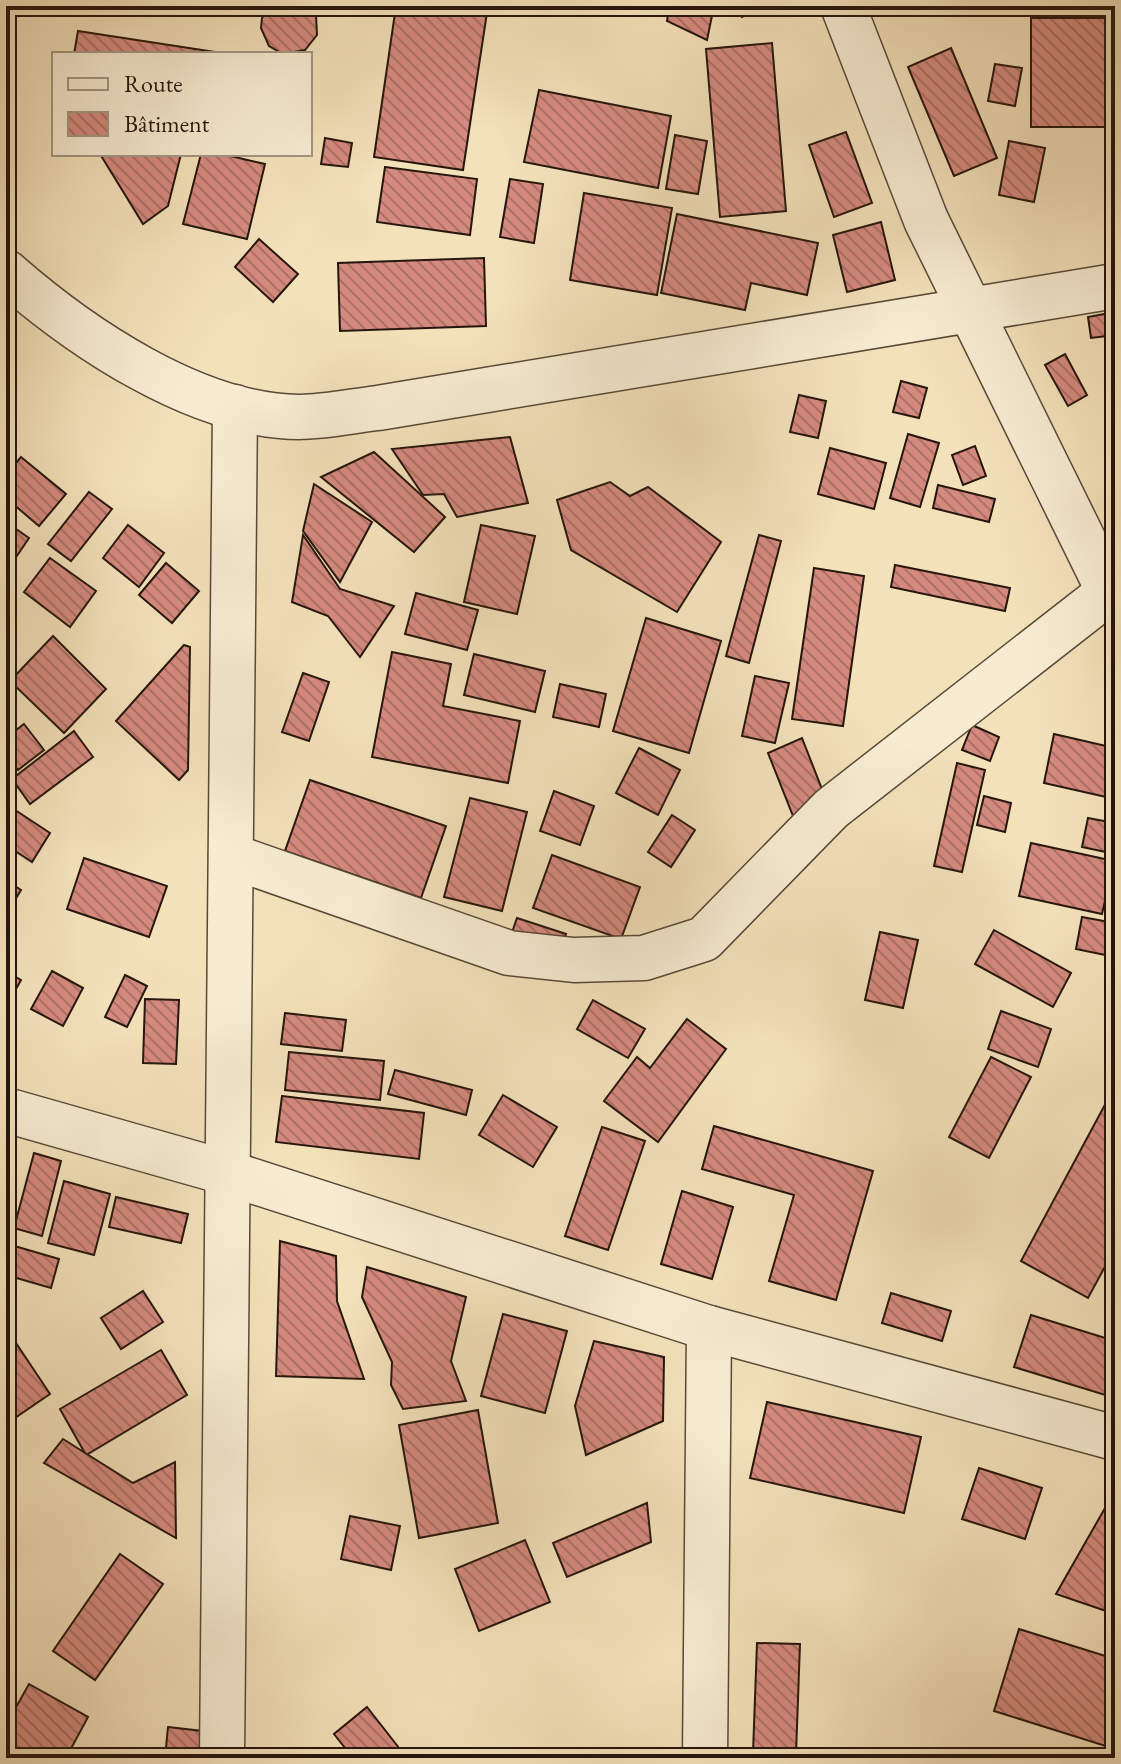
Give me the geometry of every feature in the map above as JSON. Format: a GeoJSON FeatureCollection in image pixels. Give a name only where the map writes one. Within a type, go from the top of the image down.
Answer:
{"type":"FeatureCollection","features":[{"type":"Feature","properties":{"kind":"street"},"geometry":{"type":"LineString","coordinates":[[231,856],[509,953],[574,960],[644,958],[704,939],[843,799],[1112,598],[926,220],[843,6]]}},
{"type":"Feature","properties":{"kind":"street"},"geometry":{"type":"LineString","coordinates":[[6,272],[44,305],[166,382],[235,407],[298,417],[378,408],[1115,286]]}},
{"type":"Feature","properties":{"kind":"street"},"geometry":{"type":"LineString","coordinates":[[222,1758],[235,407]]}},
{"type":"Feature","properties":{"kind":"street"},"geometry":{"type":"LineString","coordinates":[[6,1110],[228,1173],[709,1328],[1115,1438]]}},
{"type":"Feature","properties":{"kind":"street"},"geometry":{"type":"LineString","coordinates":[[705,1758],[709,1328]]}},
{"type":"Feature","properties":{"kind":"building"},"geometry":{"type":"Polygon","coordinates":[[[270,6],[310,6],[316,15],[317,35],[305,50],[280,52],[269,46],[261,28],[262,18],[270,6]]]}},
{"type":"Feature","properties":{"kind":"building"},"geometry":{"type":"Polygon","coordinates":[[[396,6],[488,6],[463,170],[374,157],[396,6]]]}},
{"type":"Feature","properties":{"kind":"building"},"geometry":{"type":"Polygon","coordinates":[[[669,6],[714,6],[707,40],[667,21],[669,6]]]}},
{"type":"Feature","properties":{"kind":"building"},"geometry":{"type":"Polygon","coordinates":[[[738,6],[768,6],[742,17],[738,6]]]}},
{"type":"Feature","properties":{"kind":"building"},"geometry":{"type":"Polygon","coordinates":[[[1031,18],[1115,18],[1115,127],[1031,127],[1031,18]]]}},
{"type":"Feature","properties":{"kind":"building"},"geometry":{"type":"Polygon","coordinates":[[[78,31],[215,52],[74,52],[78,31]]]}},
{"type":"Feature","properties":{"kind":"building"},"geometry":{"type":"Polygon","coordinates":[[[772,43],[786,211],[720,217],[706,49],[772,43]]]}},
{"type":"Feature","properties":{"kind":"building"},"geometry":{"type":"Polygon","coordinates":[[[951,48],[997,158],[954,176],[908,67],[951,48]]]}},
{"type":"Feature","properties":{"kind":"building"},"geometry":{"type":"Polygon","coordinates":[[[995,64],[1022,68],[1015,106],[988,101],[995,64]]]}},
{"type":"Feature","properties":{"kind":"building"},"geometry":{"type":"Polygon","coordinates":[[[539,90],[671,116],[658,188],[524,162],[539,90]]]}},
{"type":"Feature","properties":{"kind":"building"},"geometry":{"type":"Polygon","coordinates":[[[846,132],[872,203],[834,217],[809,145],[846,132]]]}},
{"type":"Feature","properties":{"kind":"building"},"geometry":{"type":"Polygon","coordinates":[[[675,135],[707,141],[698,194],[666,189],[675,135]]]}},
{"type":"Feature","properties":{"kind":"building"},"geometry":{"type":"Polygon","coordinates":[[[325,138],[352,143],[348,167],[321,164],[325,138]]]}},
{"type":"Feature","properties":{"kind":"building"},"geometry":{"type":"Polygon","coordinates":[[[1009,141],[1045,148],[1034,202],[999,195],[1009,141]]]}},
{"type":"Feature","properties":{"kind":"building"},"geometry":{"type":"Polygon","coordinates":[[[101,156],[180,156],[168,206],[143,224],[101,156]]]}},
{"type":"Feature","properties":{"kind":"building"},"geometry":{"type":"Polygon","coordinates":[[[200,156],[231,156],[265,164],[247,239],[183,224],[200,156]]]}},
{"type":"Feature","properties":{"kind":"building"},"geometry":{"type":"Polygon","coordinates":[[[385,167],[477,179],[470,235],[377,222],[385,167]]]}},
{"type":"Feature","properties":{"kind":"building"},"geometry":{"type":"Polygon","coordinates":[[[510,179],[543,184],[534,243],[500,237],[510,179]]]}},
{"type":"Feature","properties":{"kind":"building"},"geometry":{"type":"Polygon","coordinates":[[[584,193],[672,208],[657,295],[570,280],[584,193]]]}},
{"type":"Feature","properties":{"kind":"building"},"geometry":{"type":"Polygon","coordinates":[[[677,214],[818,243],[807,295],[751,283],[745,310],[661,293],[677,214]]]}},
{"type":"Feature","properties":{"kind":"building"},"geometry":{"type":"Polygon","coordinates":[[[881,222],[895,280],[847,292],[833,235],[881,222]]]}},
{"type":"Feature","properties":{"kind":"building"},"geometry":{"type":"Polygon","coordinates":[[[259,239],[298,274],[273,302],[235,267],[259,239]]]}},
{"type":"Feature","properties":{"kind":"building"},"geometry":{"type":"Polygon","coordinates":[[[484,258],[486,326],[340,331],[338,263],[484,258]]]}},
{"type":"Feature","properties":{"kind":"building"},"geometry":{"type":"Polygon","coordinates":[[[1115,312],[1115,335],[1091,338],[1088,317],[1115,312]]]}},
{"type":"Feature","properties":{"kind":"building"},"geometry":{"type":"Polygon","coordinates":[[[1065,354],[1087,395],[1068,406],[1045,365],[1065,354]]]}},
{"type":"Feature","properties":{"kind":"building"},"geometry":{"type":"Polygon","coordinates":[[[901,381],[927,388],[919,418],[893,412],[901,381]]]}},
{"type":"Feature","properties":{"kind":"building"},"geometry":{"type":"Polygon","coordinates":[[[799,395],[826,401],[818,438],[790,432],[799,395]]]}},
{"type":"Feature","properties":{"kind":"building"},"geometry":{"type":"Polygon","coordinates":[[[1112,416],[1115,416],[1115,444],[1107,443],[1112,416]]]}},
{"type":"Feature","properties":{"kind":"building"},"geometry":{"type":"Polygon","coordinates":[[[908,434],[939,443],[920,507],[890,498],[908,434]]]}},
{"type":"Feature","properties":{"kind":"building"},"geometry":{"type":"Polygon","coordinates":[[[510,437],[528,503],[457,517],[444,494],[423,495],[392,449],[510,437]]]}},
{"type":"Feature","properties":{"kind":"building"},"geometry":{"type":"Polygon","coordinates":[[[975,446],[986,476],[963,485],[952,455],[975,446]]]}},
{"type":"Feature","properties":{"kind":"building"},"geometry":{"type":"Polygon","coordinates":[[[830,448],[886,463],[874,509],[818,494],[830,448]]]}},
{"type":"Feature","properties":{"kind":"building"},"geometry":{"type":"Polygon","coordinates":[[[374,452],[445,517],[414,552],[321,477],[374,452]]]}},
{"type":"Feature","properties":{"kind":"building"},"geometry":{"type":"Polygon","coordinates":[[[1111,455],[1115,455],[1115,478],[1109,478],[1111,455]]]}},
{"type":"Feature","properties":{"kind":"building"},"geometry":{"type":"Polygon","coordinates":[[[21,457],[66,494],[39,526],[6,498],[6,475],[21,457]]]}},
{"type":"Feature","properties":{"kind":"building"},"geometry":{"type":"Polygon","coordinates":[[[610,482],[630,496],[648,487],[721,542],[677,612],[571,550],[557,500],[610,482]]]}},
{"type":"Feature","properties":{"kind":"building"},"geometry":{"type":"Polygon","coordinates":[[[314,484],[372,522],[340,582],[303,531],[314,484]]]}},
{"type":"Feature","properties":{"kind":"building"},"geometry":{"type":"Polygon","coordinates":[[[938,485],[995,499],[989,522],[933,508],[938,485]]]}},
{"type":"Feature","properties":{"kind":"building"},"geometry":{"type":"Polygon","coordinates":[[[89,492],[112,509],[71,561],[48,544],[89,492]]]}},
{"type":"Feature","properties":{"kind":"building"},"geometry":{"type":"Polygon","coordinates":[[[6,522],[29,538],[6,572],[6,522]]]}},
{"type":"Feature","properties":{"kind":"building"},"geometry":{"type":"Polygon","coordinates":[[[128,525],[164,553],[139,587],[103,558],[128,525]]]}},
{"type":"Feature","properties":{"kind":"building"},"geometry":{"type":"Polygon","coordinates":[[[481,525],[535,536],[517,614],[464,602],[481,525]]]}},
{"type":"Feature","properties":{"kind":"building"},"geometry":{"type":"Polygon","coordinates":[[[303,535],[340,589],[394,606],[360,657],[328,616],[292,602],[303,535]]]}},
{"type":"Feature","properties":{"kind":"building"},"geometry":{"type":"Polygon","coordinates":[[[759,535],[781,541],[749,663],[726,656],[759,535]]]}},
{"type":"Feature","properties":{"kind":"building"},"geometry":{"type":"Polygon","coordinates":[[[50,558],[96,591],[70,627],[24,592],[50,558]]]}},
{"type":"Feature","properties":{"kind":"building"},"geometry":{"type":"Polygon","coordinates":[[[166,563],[199,591],[172,623],[139,595],[166,563]]]}},
{"type":"Feature","properties":{"kind":"building"},"geometry":{"type":"Polygon","coordinates":[[[895,565],[1010,588],[1005,611],[891,587],[895,565]]]}},
{"type":"Feature","properties":{"kind":"building"},"geometry":{"type":"Polygon","coordinates":[[[814,568],[864,576],[843,726],[792,719],[814,568]]]}},
{"type":"Feature","properties":{"kind":"building"},"geometry":{"type":"Polygon","coordinates":[[[416,593],[478,610],[467,650],[405,634],[416,593]]]}},
{"type":"Feature","properties":{"kind":"building"},"geometry":{"type":"Polygon","coordinates":[[[646,618],[721,641],[689,753],[613,731],[646,618]]]}},
{"type":"Feature","properties":{"kind":"building"},"geometry":{"type":"Polygon","coordinates":[[[53,636],[106,689],[64,733],[10,681],[53,636]]]}},
{"type":"Feature","properties":{"kind":"building"},"geometry":{"type":"Polygon","coordinates":[[[184,645],[190,647],[188,770],[179,780],[116,721],[184,645]]]}},
{"type":"Feature","properties":{"kind":"building"},"geometry":{"type":"Polygon","coordinates":[[[392,652],[451,664],[443,706],[520,721],[508,783],[372,757],[392,652]]]}},
{"type":"Feature","properties":{"kind":"building"},"geometry":{"type":"Polygon","coordinates":[[[474,654],[545,671],[535,712],[464,695],[474,654]]]}},
{"type":"Feature","properties":{"kind":"building"},"geometry":{"type":"Polygon","coordinates":[[[303,673],[329,682],[309,741],[282,732],[303,673]]]}},
{"type":"Feature","properties":{"kind":"building"},"geometry":{"type":"Polygon","coordinates":[[[755,676],[789,683],[775,743],[742,736],[755,676]]]}},
{"type":"Feature","properties":{"kind":"building"},"geometry":{"type":"Polygon","coordinates":[[[560,684],[606,694],[599,727],[553,717],[560,684]]]}},
{"type":"Feature","properties":{"kind":"building"},"geometry":{"type":"Polygon","coordinates":[[[24,724],[44,750],[18,770],[6,755],[6,738],[24,724]]]}},
{"type":"Feature","properties":{"kind":"building"},"geometry":{"type":"Polygon","coordinates":[[[972,725],[999,737],[990,761],[962,750],[972,725]]]}},
{"type":"Feature","properties":{"kind":"building"},"geometry":{"type":"Polygon","coordinates":[[[74,731],[93,757],[30,804],[12,779],[74,731]]]}},
{"type":"Feature","properties":{"kind":"building"},"geometry":{"type":"Polygon","coordinates":[[[1054,734],[1115,748],[1115,799],[1044,783],[1054,734]]]}},
{"type":"Feature","properties":{"kind":"building"},"geometry":{"type":"Polygon","coordinates":[[[802,738],[827,802],[793,816],[768,753],[802,738]]]}},
{"type":"Feature","properties":{"kind":"building"},"geometry":{"type":"Polygon","coordinates":[[[639,748],[680,770],[658,815],[616,793],[639,748]]]}},
{"type":"Feature","properties":{"kind":"building"},"geometry":{"type":"Polygon","coordinates":[[[957,763],[985,770],[962,872],[934,866],[957,763]]]}},
{"type":"Feature","properties":{"kind":"building"},"geometry":{"type":"Polygon","coordinates":[[[310,780],[446,826],[421,898],[285,851],[310,780]]]}},
{"type":"Feature","properties":{"kind":"building"},"geometry":{"type":"Polygon","coordinates":[[[554,791],[594,806],[580,845],[540,831],[554,791]]]}},
{"type":"Feature","properties":{"kind":"building"},"geometry":{"type":"Polygon","coordinates":[[[984,796],[1011,803],[1005,832],[977,825],[984,796]]]}},
{"type":"Feature","properties":{"kind":"building"},"geometry":{"type":"Polygon","coordinates":[[[470,798],[527,812],[502,911],[444,897],[470,798]]]}},
{"type":"Feature","properties":{"kind":"building"},"geometry":{"type":"Polygon","coordinates":[[[6,804],[50,833],[32,862],[6,845],[6,804]]]}},
{"type":"Feature","properties":{"kind":"building"},"geometry":{"type":"Polygon","coordinates":[[[672,815],[695,830],[671,867],[648,852],[672,815]]]}},
{"type":"Feature","properties":{"kind":"building"},"geometry":{"type":"Polygon","coordinates":[[[1088,818],[1115,823],[1115,854],[1082,847],[1088,818]]]}},
{"type":"Feature","properties":{"kind":"building"},"geometry":{"type":"Polygon","coordinates":[[[1031,843],[1114,861],[1102,914],[1019,896],[1031,843]]]}},
{"type":"Feature","properties":{"kind":"building"},"geometry":{"type":"Polygon","coordinates":[[[552,855],[640,887],[621,939],[533,908],[552,855]]]}},
{"type":"Feature","properties":{"kind":"building"},"geometry":{"type":"Polygon","coordinates":[[[84,858],[167,886],[149,937],[67,909],[84,858]]]}},
{"type":"Feature","properties":{"kind":"building"},"geometry":{"type":"Polygon","coordinates":[[[6,880],[21,890],[6,915],[6,880]]]}},
{"type":"Feature","properties":{"kind":"building"},"geometry":{"type":"Polygon","coordinates":[[[1082,917],[1115,923],[1115,957],[1076,949],[1082,917]]]}},
{"type":"Feature","properties":{"kind":"building"},"geometry":{"type":"Polygon","coordinates":[[[517,918],[566,934],[559,953],[510,938],[517,918]]]}},
{"type":"Feature","properties":{"kind":"building"},"geometry":{"type":"Polygon","coordinates":[[[994,930],[1071,973],[1053,1007],[975,964],[994,930]]]}},
{"type":"Feature","properties":{"kind":"building"},"geometry":{"type":"Polygon","coordinates":[[[880,932],[918,940],[903,1008],[865,1000],[880,932]]]}},
{"type":"Feature","properties":{"kind":"building"},"geometry":{"type":"Polygon","coordinates":[[[6,971],[21,980],[6,1007],[6,971]]]}},
{"type":"Feature","properties":{"kind":"building"},"geometry":{"type":"Polygon","coordinates":[[[52,971],[83,988],[63,1026],[31,1009],[52,971]]]}},
{"type":"Feature","properties":{"kind":"building"},"geometry":{"type":"Polygon","coordinates":[[[125,975],[147,986],[127,1027],[105,1017],[125,975]]]}},
{"type":"Feature","properties":{"kind":"building"},"geometry":{"type":"Polygon","coordinates":[[[145,999],[179,1000],[176,1064],[143,1063],[145,999]]]}},
{"type":"Feature","properties":{"kind":"building"},"geometry":{"type":"Polygon","coordinates":[[[593,1000],[645,1029],[628,1058],[577,1029],[593,1000]]]}},
{"type":"Feature","properties":{"kind":"building"},"geometry":{"type":"Polygon","coordinates":[[[1001,1011],[1051,1029],[1038,1067],[988,1049],[1001,1011]]]}},
{"type":"Feature","properties":{"kind":"building"},"geometry":{"type":"Polygon","coordinates":[[[285,1013],[346,1020],[342,1051],[281,1044],[285,1013]]]}},
{"type":"Feature","properties":{"kind":"building"},"geometry":{"type":"Polygon","coordinates":[[[687,1019],[726,1049],[658,1142],[604,1101],[637,1057],[650,1068],[687,1019]]]}},
{"type":"Feature","properties":{"kind":"building"},"geometry":{"type":"Polygon","coordinates":[[[289,1052],[384,1061],[380,1100],[285,1090],[289,1052]]]}},
{"type":"Feature","properties":{"kind":"building"},"geometry":{"type":"Polygon","coordinates":[[[991,1057],[1031,1077],[989,1158],[949,1137],[991,1057]]]}},
{"type":"Feature","properties":{"kind":"building"},"geometry":{"type":"Polygon","coordinates":[[[395,1070],[472,1090],[466,1115],[388,1094],[395,1070]]]}},
{"type":"Feature","properties":{"kind":"building"},"geometry":{"type":"Polygon","coordinates":[[[1115,1086],[1115,1248],[1088,1298],[1021,1261],[1115,1086]]]}},
{"type":"Feature","properties":{"kind":"building"},"geometry":{"type":"Polygon","coordinates":[[[503,1095],[557,1127],[533,1167],[479,1135],[503,1095]]]}},
{"type":"Feature","properties":{"kind":"building"},"geometry":{"type":"Polygon","coordinates":[[[282,1096],[424,1113],[419,1159],[276,1142],[282,1096]]]}},
{"type":"Feature","properties":{"kind":"building"},"geometry":{"type":"Polygon","coordinates":[[[714,1126],[873,1171],[836,1300],[769,1281],[794,1195],[702,1169],[714,1126]]]}},
{"type":"Feature","properties":{"kind":"building"},"geometry":{"type":"Polygon","coordinates":[[[602,1127],[645,1141],[608,1250],[565,1236],[602,1127]]]}},
{"type":"Feature","properties":{"kind":"building"},"geometry":{"type":"Polygon","coordinates":[[[34,1153],[61,1161],[42,1236],[14,1228],[34,1153]]]}},
{"type":"Feature","properties":{"kind":"building"},"geometry":{"type":"Polygon","coordinates":[[[6,1174],[12,1175],[6,1202],[6,1174]]]}},
{"type":"Feature","properties":{"kind":"building"},"geometry":{"type":"Polygon","coordinates":[[[64,1181],[110,1194],[94,1255],[48,1243],[64,1181]]]}},
{"type":"Feature","properties":{"kind":"building"},"geometry":{"type":"Polygon","coordinates":[[[682,1191],[733,1207],[712,1279],[661,1264],[682,1191]]]}},
{"type":"Feature","properties":{"kind":"building"},"geometry":{"type":"Polygon","coordinates":[[[116,1197],[188,1214],[181,1243],[109,1227],[116,1197]]]}},
{"type":"Feature","properties":{"kind":"building"},"geometry":{"type":"Polygon","coordinates":[[[280,1241],[336,1256],[337,1301],[364,1379],[276,1376],[280,1241]]]}},
{"type":"Feature","properties":{"kind":"building"},"geometry":{"type":"Polygon","coordinates":[[[11,1245],[59,1259],[51,1288],[6,1275],[11,1245]]]}},
{"type":"Feature","properties":{"kind":"building"},"geometry":{"type":"Polygon","coordinates":[[[367,1267],[466,1297],[451,1361],[466,1401],[403,1409],[391,1385],[392,1362],[362,1297],[367,1267]]]}},
{"type":"Feature","properties":{"kind":"building"},"geometry":{"type":"Polygon","coordinates":[[[143,1291],[163,1322],[121,1349],[101,1318],[143,1291]]]}},
{"type":"Feature","properties":{"kind":"building"},"geometry":{"type":"Polygon","coordinates":[[[891,1293],[951,1311],[942,1341],[882,1323],[891,1293]]]}},
{"type":"Feature","properties":{"kind":"building"},"geometry":{"type":"Polygon","coordinates":[[[503,1314],[567,1331],[545,1413],[481,1396],[503,1314]]]}},
{"type":"Feature","properties":{"kind":"building"},"geometry":{"type":"Polygon","coordinates":[[[1031,1315],[1115,1341],[1115,1398],[1014,1367],[1031,1315]]]}},
{"type":"Feature","properties":{"kind":"building"},"geometry":{"type":"Polygon","coordinates":[[[6,1328],[50,1394],[6,1424],[6,1328]]]}},
{"type":"Feature","properties":{"kind":"building"},"geometry":{"type":"Polygon","coordinates":[[[594,1341],[664,1357],[663,1421],[586,1455],[575,1406],[594,1341]]]}},
{"type":"Feature","properties":{"kind":"building"},"geometry":{"type":"Polygon","coordinates":[[[161,1350],[187,1395],[86,1455],[60,1409],[161,1350]]]}},
{"type":"Feature","properties":{"kind":"building"},"geometry":{"type":"Polygon","coordinates":[[[767,1402],[921,1437],[904,1513],[750,1478],[767,1402]]]}},
{"type":"Feature","properties":{"kind":"building"},"geometry":{"type":"Polygon","coordinates":[[[478,1410],[498,1523],[419,1538],[399,1425],[478,1410]]]}},
{"type":"Feature","properties":{"kind":"building"},"geometry":{"type":"Polygon","coordinates":[[[63,1439],[133,1483],[175,1462],[176,1538],[44,1463],[63,1439]]]}},
{"type":"Feature","properties":{"kind":"building"},"geometry":{"type":"Polygon","coordinates":[[[979,1468],[1042,1488],[1025,1539],[962,1519],[979,1468]]]}},
{"type":"Feature","properties":{"kind":"building"},"geometry":{"type":"Polygon","coordinates":[[[1109,1501],[1115,1504],[1115,1614],[1056,1594],[1109,1501]]]}},
{"type":"Feature","properties":{"kind":"building"},"geometry":{"type":"Polygon","coordinates":[[[647,1503],[651,1542],[567,1577],[553,1543],[647,1503]]]}},
{"type":"Feature","properties":{"kind":"building"},"geometry":{"type":"Polygon","coordinates":[[[350,1516],[400,1526],[391,1570],[341,1559],[350,1516]]]}},
{"type":"Feature","properties":{"kind":"building"},"geometry":{"type":"Polygon","coordinates":[[[525,1540],[550,1602],[479,1631],[455,1569],[525,1540]]]}},
{"type":"Feature","properties":{"kind":"building"},"geometry":{"type":"Polygon","coordinates":[[[120,1554],[163,1584],[95,1680],[53,1651],[120,1554]]]}},
{"type":"Feature","properties":{"kind":"building"},"geometry":{"type":"Polygon","coordinates":[[[1019,1629],[1115,1659],[1115,1737],[1112,1748],[994,1711],[1019,1629]]]}},
{"type":"Feature","properties":{"kind":"building"},"geometry":{"type":"Polygon","coordinates":[[[757,1643],[800,1644],[796,1754],[753,1753],[757,1643]]]}},
{"type":"Feature","properties":{"kind":"building"},"geometry":{"type":"Polygon","coordinates":[[[29,1684],[88,1717],[66,1758],[6,1758],[6,1725],[29,1684]]]}},
{"type":"Feature","properties":{"kind":"building"},"geometry":{"type":"Polygon","coordinates":[[[367,1707],[403,1753],[397,1758],[353,1758],[334,1734],[367,1707]]]}},
{"type":"Feature","properties":{"kind":"building"},"geometry":{"type":"Polygon","coordinates":[[[168,1727],[211,1732],[208,1758],[165,1758],[168,1727]]]}}]}
